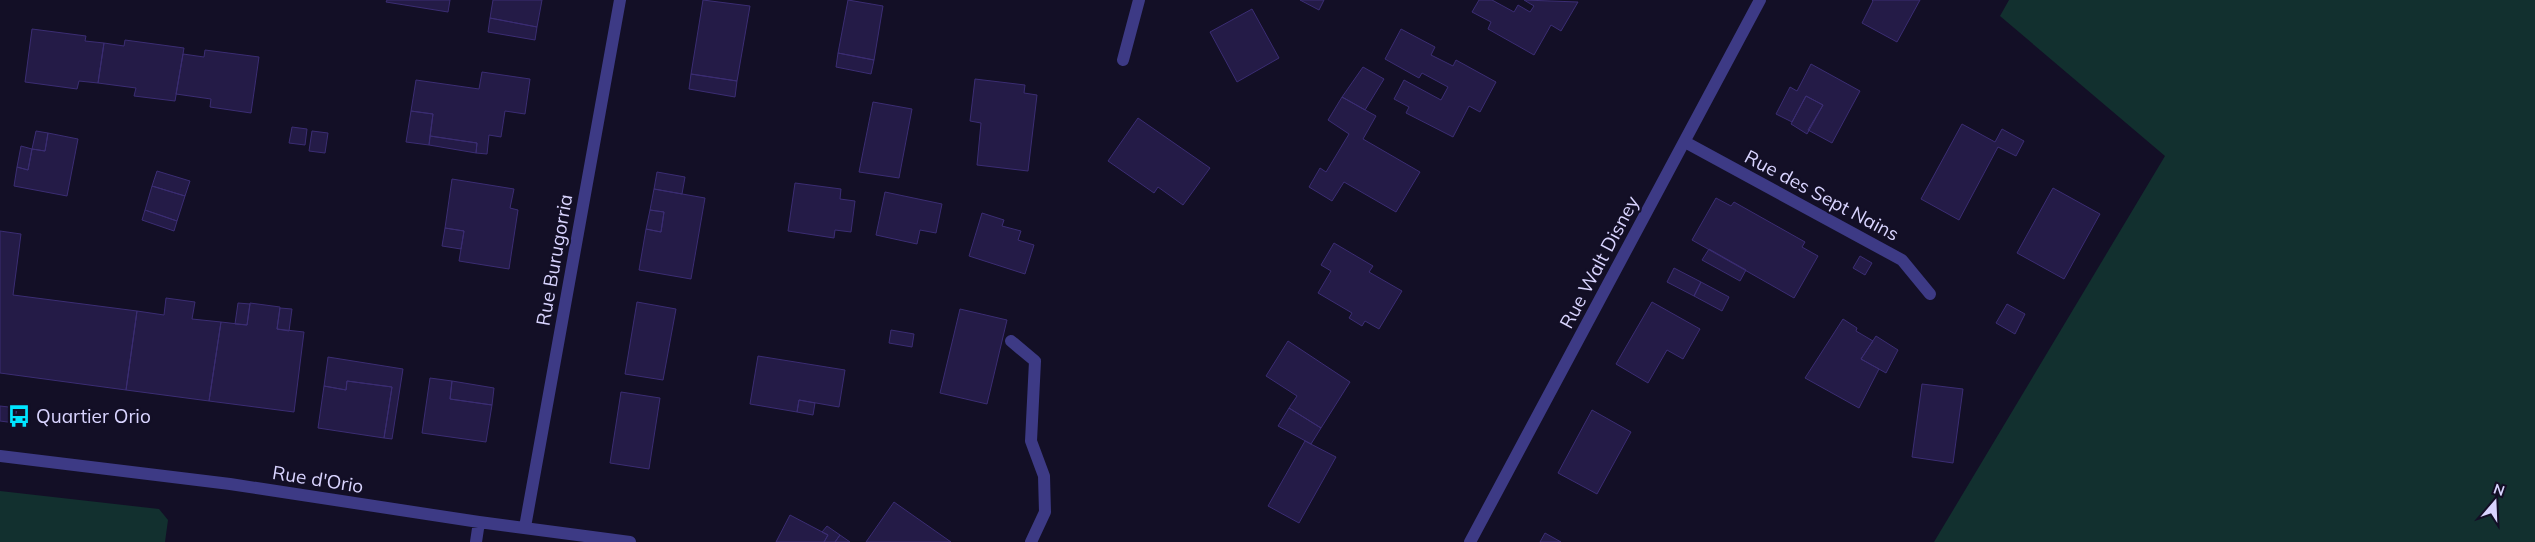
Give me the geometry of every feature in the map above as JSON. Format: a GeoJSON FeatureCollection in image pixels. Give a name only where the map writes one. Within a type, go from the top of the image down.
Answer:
{"type":"FeatureCollection","features":[{"type":"Feature","properties":{"kind":"street","name":"Rue Burugorria"},"geometry":{"type":"LineString","coordinates":[[525,527],[620,0]]}},
{"type":"Feature","properties":{"kind":"street"},"geometry":{"type":"LineString","coordinates":[[1122,60],[1139,0]]}},
{"type":"Feature","properties":{"kind":"street","name":"Rue Walt Disney"},"geometry":{"type":"LineString","coordinates":[[1470,542],[1760,0]]}},
{"type":"Feature","properties":{"kind":"street","name":"Rue des Sept Nains"},"geometry":{"type":"LineString","coordinates":[[1685,142],[1902,260],[1930,294]]}},
{"type":"Feature","properties":{"kind":"street"},"geometry":{"type":"LineString","coordinates":[[1011,341],[1035,361],[1031,441],[1044,476],[1045,512],[1031,542]]}},
{"type":"Feature","properties":{"kind":"street","name":"Rue d'Orio"},"geometry":{"type":"LineString","coordinates":[[0,456],[230,484],[479,522],[630,542]]}},
{"type":"Feature","properties":{"kind":"street"},"geometry":{"type":"LineString","coordinates":[[476,542],[479,522]]}},
{"type":"Feature","properties":{"kind":"green space"},"geometry":{"type":"Polygon","coordinates":[[[2009,0],[2535,0],[2535,542],[1934,542],[2165,156],[2000,16],[2009,0]]]}},
{"type":"Feature","properties":{"kind":"green space"},"geometry":{"type":"Polygon","coordinates":[[[0,491],[159,509],[168,520],[165,542],[0,542],[0,491]]]}},
{"type":"Feature","properties":{"kind":"building"},"geometry":{"type":"Polygon","coordinates":[[[387,0],[450,0],[448,12],[386,2],[387,0]]]}},
{"type":"Feature","properties":{"kind":"building"},"geometry":{"type":"Polygon","coordinates":[[[493,0],[542,0],[537,27],[490,18],[493,0]]]}},
{"type":"Feature","properties":{"kind":"building"},"geometry":{"type":"Polygon","coordinates":[[[703,0],[750,6],[737,81],[691,74],[703,0]]]}},
{"type":"Feature","properties":{"kind":"building"},"geometry":{"type":"Polygon","coordinates":[[[848,0],[883,6],[874,60],[838,53],[848,0]]]}},
{"type":"Feature","properties":{"kind":"building"},"geometry":{"type":"Polygon","coordinates":[[[1300,0],[1324,0],[1319,10],[1300,0]]]}},
{"type":"Feature","properties":{"kind":"building"},"geometry":{"type":"Polygon","coordinates":[[[1479,0],[1492,0],[1514,12],[1518,5],[1530,12],[1534,6],[1524,0],[1578,2],[1561,31],[1551,25],[1534,55],[1488,29],[1491,22],[1472,12],[1479,0]]]}},
{"type":"Feature","properties":{"kind":"building"},"geometry":{"type":"Polygon","coordinates":[[[1872,0],[1920,0],[1897,42],[1862,23],[1872,0]]]}},
{"type":"Feature","properties":{"kind":"building"},"geometry":{"type":"Polygon","coordinates":[[[1252,9],[1279,58],[1237,82],[1210,32],[1252,9]]]}},
{"type":"Feature","properties":{"kind":"building"},"geometry":{"type":"Polygon","coordinates":[[[490,18],[537,27],[535,40],[488,32],[490,18]]]}},
{"type":"Feature","properties":{"kind":"building"},"geometry":{"type":"Polygon","coordinates":[[[32,29],[86,36],[85,41],[104,43],[98,83],[79,81],[77,89],[25,82],[32,29]]]}},
{"type":"Feature","properties":{"kind":"building"},"geometry":{"type":"Polygon","coordinates":[[[1401,29],[1435,47],[1431,55],[1453,66],[1456,60],[1496,82],[1480,112],[1469,106],[1453,137],[1406,113],[1409,107],[1394,99],[1404,80],[1441,100],[1448,87],[1422,73],[1419,78],[1385,59],[1401,29]]]}},
{"type":"Feature","properties":{"kind":"building"},"geometry":{"type":"Polygon","coordinates":[[[125,40],[184,48],[175,101],[134,96],[136,88],[98,83],[104,43],[124,46],[125,40]]]}},
{"type":"Feature","properties":{"kind":"building"},"geometry":{"type":"Polygon","coordinates":[[[205,50],[259,57],[251,113],[210,107],[211,99],[176,94],[183,54],[204,57],[205,50]]]}},
{"type":"Feature","properties":{"kind":"building"},"geometry":{"type":"Polygon","coordinates":[[[838,53],[874,60],[871,74],[836,67],[838,53]]]}},
{"type":"Feature","properties":{"kind":"building"},"geometry":{"type":"Polygon","coordinates":[[[1811,64],[1860,91],[1832,143],[1808,130],[1823,105],[1806,96],[1792,122],[1776,114],[1790,87],[1797,91],[1811,64]]]}},
{"type":"Feature","properties":{"kind":"building"},"geometry":{"type":"Polygon","coordinates":[[[1363,67],[1384,79],[1365,110],[1342,97],[1363,67]]]}},
{"type":"Feature","properties":{"kind":"building"},"geometry":{"type":"Polygon","coordinates":[[[482,72],[530,79],[525,114],[505,111],[501,137],[489,135],[487,154],[476,153],[477,143],[430,136],[433,114],[411,111],[416,80],[479,89],[482,72]]]}},
{"type":"Feature","properties":{"kind":"building"},"geometry":{"type":"Polygon","coordinates":[[[691,74],[737,81],[735,97],[689,89],[691,74]]]}},
{"type":"Feature","properties":{"kind":"building"},"geometry":{"type":"Polygon","coordinates":[[[975,79],[1025,85],[1024,93],[1037,95],[1028,171],[977,165],[981,123],[970,121],[975,79]]]}},
{"type":"Feature","properties":{"kind":"building"},"geometry":{"type":"Polygon","coordinates":[[[1806,96],[1823,105],[1807,134],[1791,124],[1806,96]]]}},
{"type":"Feature","properties":{"kind":"building"},"geometry":{"type":"Polygon","coordinates":[[[1342,97],[1376,116],[1363,139],[1420,172],[1396,212],[1344,182],[1332,201],[1309,187],[1320,168],[1326,172],[1349,134],[1328,120],[1342,97]]]}},
{"type":"Feature","properties":{"kind":"building"},"geometry":{"type":"Polygon","coordinates":[[[873,102],[912,109],[899,178],[859,172],[873,102]]]}},
{"type":"Feature","properties":{"kind":"building"},"geometry":{"type":"Polygon","coordinates":[[[411,111],[433,114],[429,145],[406,142],[411,111]]]}},
{"type":"Feature","properties":{"kind":"building"},"geometry":{"type":"Polygon","coordinates":[[[1138,118],[1210,168],[1183,205],[1158,187],[1154,193],[1108,161],[1138,118]]]}},
{"type":"Feature","properties":{"kind":"building"},"geometry":{"type":"Polygon","coordinates":[[[1962,124],[1995,142],[2002,129],[2024,141],[2016,156],[1998,147],[1959,220],[1921,199],[1962,124]]]}},
{"type":"Feature","properties":{"kind":"building"},"geometry":{"type":"Polygon","coordinates":[[[292,127],[307,129],[305,145],[289,143],[292,127]]]}},
{"type":"Feature","properties":{"kind":"building"},"geometry":{"type":"Polygon","coordinates":[[[36,131],[48,133],[45,151],[32,149],[36,131]]]}},
{"type":"Feature","properties":{"kind":"building"},"geometry":{"type":"Polygon","coordinates":[[[312,131],[328,133],[325,153],[309,151],[312,131]]]}},
{"type":"Feature","properties":{"kind":"building"},"geometry":{"type":"Polygon","coordinates":[[[48,133],[78,139],[67,196],[14,186],[17,167],[28,170],[32,149],[45,151],[48,133]]]}},
{"type":"Feature","properties":{"kind":"building"},"geometry":{"type":"Polygon","coordinates":[[[430,136],[477,143],[476,153],[429,145],[430,136]]]}},
{"type":"Feature","properties":{"kind":"building"},"geometry":{"type":"Polygon","coordinates":[[[21,146],[32,149],[28,170],[17,167],[21,146]]]}},
{"type":"Feature","properties":{"kind":"building"},"geometry":{"type":"Polygon","coordinates":[[[157,171],[190,181],[185,196],[152,186],[157,171]]]}},
{"type":"Feature","properties":{"kind":"building"},"geometry":{"type":"Polygon","coordinates":[[[657,172],[685,177],[682,194],[654,189],[657,172]]]}},
{"type":"Feature","properties":{"kind":"building"},"geometry":{"type":"Polygon","coordinates":[[[452,179],[514,189],[510,208],[518,210],[509,269],[459,261],[464,231],[445,228],[452,179]]]}},
{"type":"Feature","properties":{"kind":"building"},"geometry":{"type":"Polygon","coordinates":[[[795,183],[841,189],[840,199],[855,201],[851,232],[835,230],[834,238],[788,231],[795,183]]]}},
{"type":"Feature","properties":{"kind":"building"},"geometry":{"type":"Polygon","coordinates":[[[152,186],[185,196],[177,221],[145,210],[152,186]]]}},
{"type":"Feature","properties":{"kind":"building"},"geometry":{"type":"Polygon","coordinates":[[[2053,188],[2100,214],[2064,279],[2017,253],[2053,188]]]}},
{"type":"Feature","properties":{"kind":"building"},"geometry":{"type":"Polygon","coordinates":[[[654,189],[705,198],[691,279],[639,270],[646,229],[661,232],[664,212],[650,210],[654,189]]]}},
{"type":"Feature","properties":{"kind":"building"},"geometry":{"type":"Polygon","coordinates":[[[885,192],[942,204],[936,233],[920,230],[917,244],[876,235],[885,192]]]}},
{"type":"Feature","properties":{"kind":"building"},"geometry":{"type":"Polygon","coordinates":[[[1716,198],[1731,206],[1734,202],[1805,242],[1802,247],[1818,256],[1794,298],[1692,240],[1716,198]]]}},
{"type":"Feature","properties":{"kind":"building"},"geometry":{"type":"Polygon","coordinates":[[[145,210],[177,221],[174,231],[142,220],[145,210]]]}},
{"type":"Feature","properties":{"kind":"building"},"geometry":{"type":"Polygon","coordinates":[[[650,210],[664,212],[661,232],[646,229],[650,210]]]}},
{"type":"Feature","properties":{"kind":"building"},"geometry":{"type":"Polygon","coordinates":[[[982,213],[1004,220],[1002,226],[1021,231],[1018,240],[1034,245],[1025,274],[969,256],[982,213]]]}},
{"type":"Feature","properties":{"kind":"building"},"geometry":{"type":"Polygon","coordinates":[[[445,228],[464,231],[461,249],[442,246],[445,228]]]}},
{"type":"Feature","properties":{"kind":"building"},"geometry":{"type":"Polygon","coordinates":[[[0,231],[21,234],[13,295],[137,311],[126,390],[0,373],[0,231]]]}},
{"type":"Feature","properties":{"kind":"building"},"geometry":{"type":"Polygon","coordinates":[[[1334,243],[1373,266],[1369,272],[1402,291],[1379,329],[1365,321],[1362,326],[1349,318],[1352,313],[1318,293],[1331,271],[1321,265],[1334,243]]]}},
{"type":"Feature","properties":{"kind":"building"},"geometry":{"type":"Polygon","coordinates":[[[1709,249],[1746,270],[1740,281],[1702,260],[1709,249]]]}},
{"type":"Feature","properties":{"kind":"building"},"geometry":{"type":"Polygon","coordinates":[[[1860,256],[1872,263],[1865,275],[1853,268],[1860,256]]]}},
{"type":"Feature","properties":{"kind":"building"},"geometry":{"type":"Polygon","coordinates":[[[1674,268],[1701,282],[1694,296],[1667,282],[1674,268]]]}},
{"type":"Feature","properties":{"kind":"building"},"geometry":{"type":"Polygon","coordinates":[[[1701,282],[1729,297],[1722,311],[1694,296],[1701,282]]]}},
{"type":"Feature","properties":{"kind":"building"},"geometry":{"type":"Polygon","coordinates":[[[166,298],[195,302],[192,319],[221,322],[209,401],[126,390],[137,311],[164,315],[166,298]]]}},
{"type":"Feature","properties":{"kind":"building"},"geometry":{"type":"Polygon","coordinates":[[[637,302],[676,309],[663,380],[625,374],[637,302]]]}},
{"type":"Feature","properties":{"kind":"building"},"geometry":{"type":"Polygon","coordinates":[[[1652,302],[1700,329],[1683,359],[1667,350],[1648,383],[1616,364],[1652,302]]]}},
{"type":"Feature","properties":{"kind":"building"},"geometry":{"type":"Polygon","coordinates":[[[238,303],[250,304],[247,325],[235,324],[238,303]]]}},
{"type":"Feature","properties":{"kind":"building"},"geometry":{"type":"Polygon","coordinates":[[[250,303],[280,307],[277,329],[304,332],[294,412],[209,401],[221,322],[247,325],[250,303]]]}},
{"type":"Feature","properties":{"kind":"building"},"geometry":{"type":"Polygon","coordinates":[[[2007,304],[2025,314],[2015,334],[1996,323],[2007,304]]]}},
{"type":"Feature","properties":{"kind":"building"},"geometry":{"type":"Polygon","coordinates":[[[280,308],[292,309],[289,331],[277,329],[280,308]]]}},
{"type":"Feature","properties":{"kind":"building"},"geometry":{"type":"Polygon","coordinates":[[[960,309],[1007,320],[987,404],[940,393],[960,309]]]}},
{"type":"Feature","properties":{"kind":"building"},"geometry":{"type":"Polygon","coordinates":[[[1843,319],[1857,328],[1856,331],[1873,341],[1861,359],[1879,369],[1859,408],[1805,378],[1843,319]]]}},
{"type":"Feature","properties":{"kind":"building"},"geometry":{"type":"Polygon","coordinates":[[[891,330],[914,334],[912,347],[889,343],[891,330]]]}},
{"type":"Feature","properties":{"kind":"building"},"geometry":{"type":"Polygon","coordinates":[[[1876,336],[1898,350],[1886,373],[1861,359],[1876,336]]]}},
{"type":"Feature","properties":{"kind":"building"},"geometry":{"type":"Polygon","coordinates":[[[1288,341],[1350,382],[1321,428],[1289,408],[1297,396],[1266,376],[1288,341]]]}},
{"type":"Feature","properties":{"kind":"building"},"geometry":{"type":"Polygon","coordinates":[[[758,356],[845,370],[839,407],[799,400],[797,412],[750,404],[758,356]]]}},
{"type":"Feature","properties":{"kind":"building"},"geometry":{"type":"Polygon","coordinates":[[[328,357],[403,369],[392,439],[384,438],[392,387],[347,381],[346,390],[324,386],[328,357]]]}},
{"type":"Feature","properties":{"kind":"building"},"geometry":{"type":"Polygon","coordinates":[[[430,378],[452,381],[450,399],[492,405],[486,442],[422,433],[430,378]]]}},
{"type":"Feature","properties":{"kind":"building"},"geometry":{"type":"Polygon","coordinates":[[[347,381],[392,387],[384,438],[318,428],[324,386],[346,390],[347,381]]]}},
{"type":"Feature","properties":{"kind":"building"},"geometry":{"type":"Polygon","coordinates":[[[452,381],[494,388],[492,405],[450,399],[452,381]]]}},
{"type":"Feature","properties":{"kind":"building"},"geometry":{"type":"Polygon","coordinates":[[[1922,384],[1963,389],[1953,463],[1912,457],[1922,384]]]}},
{"type":"Feature","properties":{"kind":"building"},"geometry":{"type":"Polygon","coordinates":[[[621,392],[660,398],[649,469],[610,463],[621,392]]]}},
{"type":"Feature","properties":{"kind":"building"},"geometry":{"type":"Polygon","coordinates":[[[799,400],[815,403],[813,415],[797,412],[799,400]]]}},
{"type":"Feature","properties":{"kind":"building"},"geometry":{"type":"Polygon","coordinates":[[[0,406],[17,408],[15,423],[0,421],[0,406]]]}},
{"type":"Feature","properties":{"kind":"building"},"geometry":{"type":"Polygon","coordinates":[[[1289,408],[1321,428],[1311,444],[1278,426],[1289,408]]]}},
{"type":"Feature","properties":{"kind":"building"},"geometry":{"type":"Polygon","coordinates":[[[1592,410],[1631,432],[1597,494],[1558,473],[1592,410]]]}},
{"type":"Feature","properties":{"kind":"building"},"geometry":{"type":"Polygon","coordinates":[[[1305,441],[1336,457],[1299,523],[1268,506],[1305,441]]]}},
{"type":"Feature","properties":{"kind":"building"},"geometry":{"type":"Polygon","coordinates":[[[894,502],[951,542],[866,542],[894,502]]]}},
{"type":"Feature","properties":{"kind":"building"},"geometry":{"type":"Polygon","coordinates":[[[790,515],[828,535],[824,542],[776,542],[790,515]]]}},
{"type":"Feature","properties":{"kind":"building"},"geometry":{"type":"Polygon","coordinates":[[[827,526],[840,535],[835,542],[824,542],[828,535],[822,532],[827,526]]]}},
{"type":"Feature","properties":{"kind":"building"},"geometry":{"type":"Polygon","coordinates":[[[1545,533],[1561,542],[1540,542],[1545,533]]]}},
{"type":"Feature","properties":{"kind":"building"},"geometry":{"type":"Polygon","coordinates":[[[840,535],[850,542],[835,542],[840,535]]]}},
{"type":"Feature","properties":{"kind":"place","name":"Quartier Orio"},"geometry":{"type":"Point","coordinates":[19,416]}}]}
